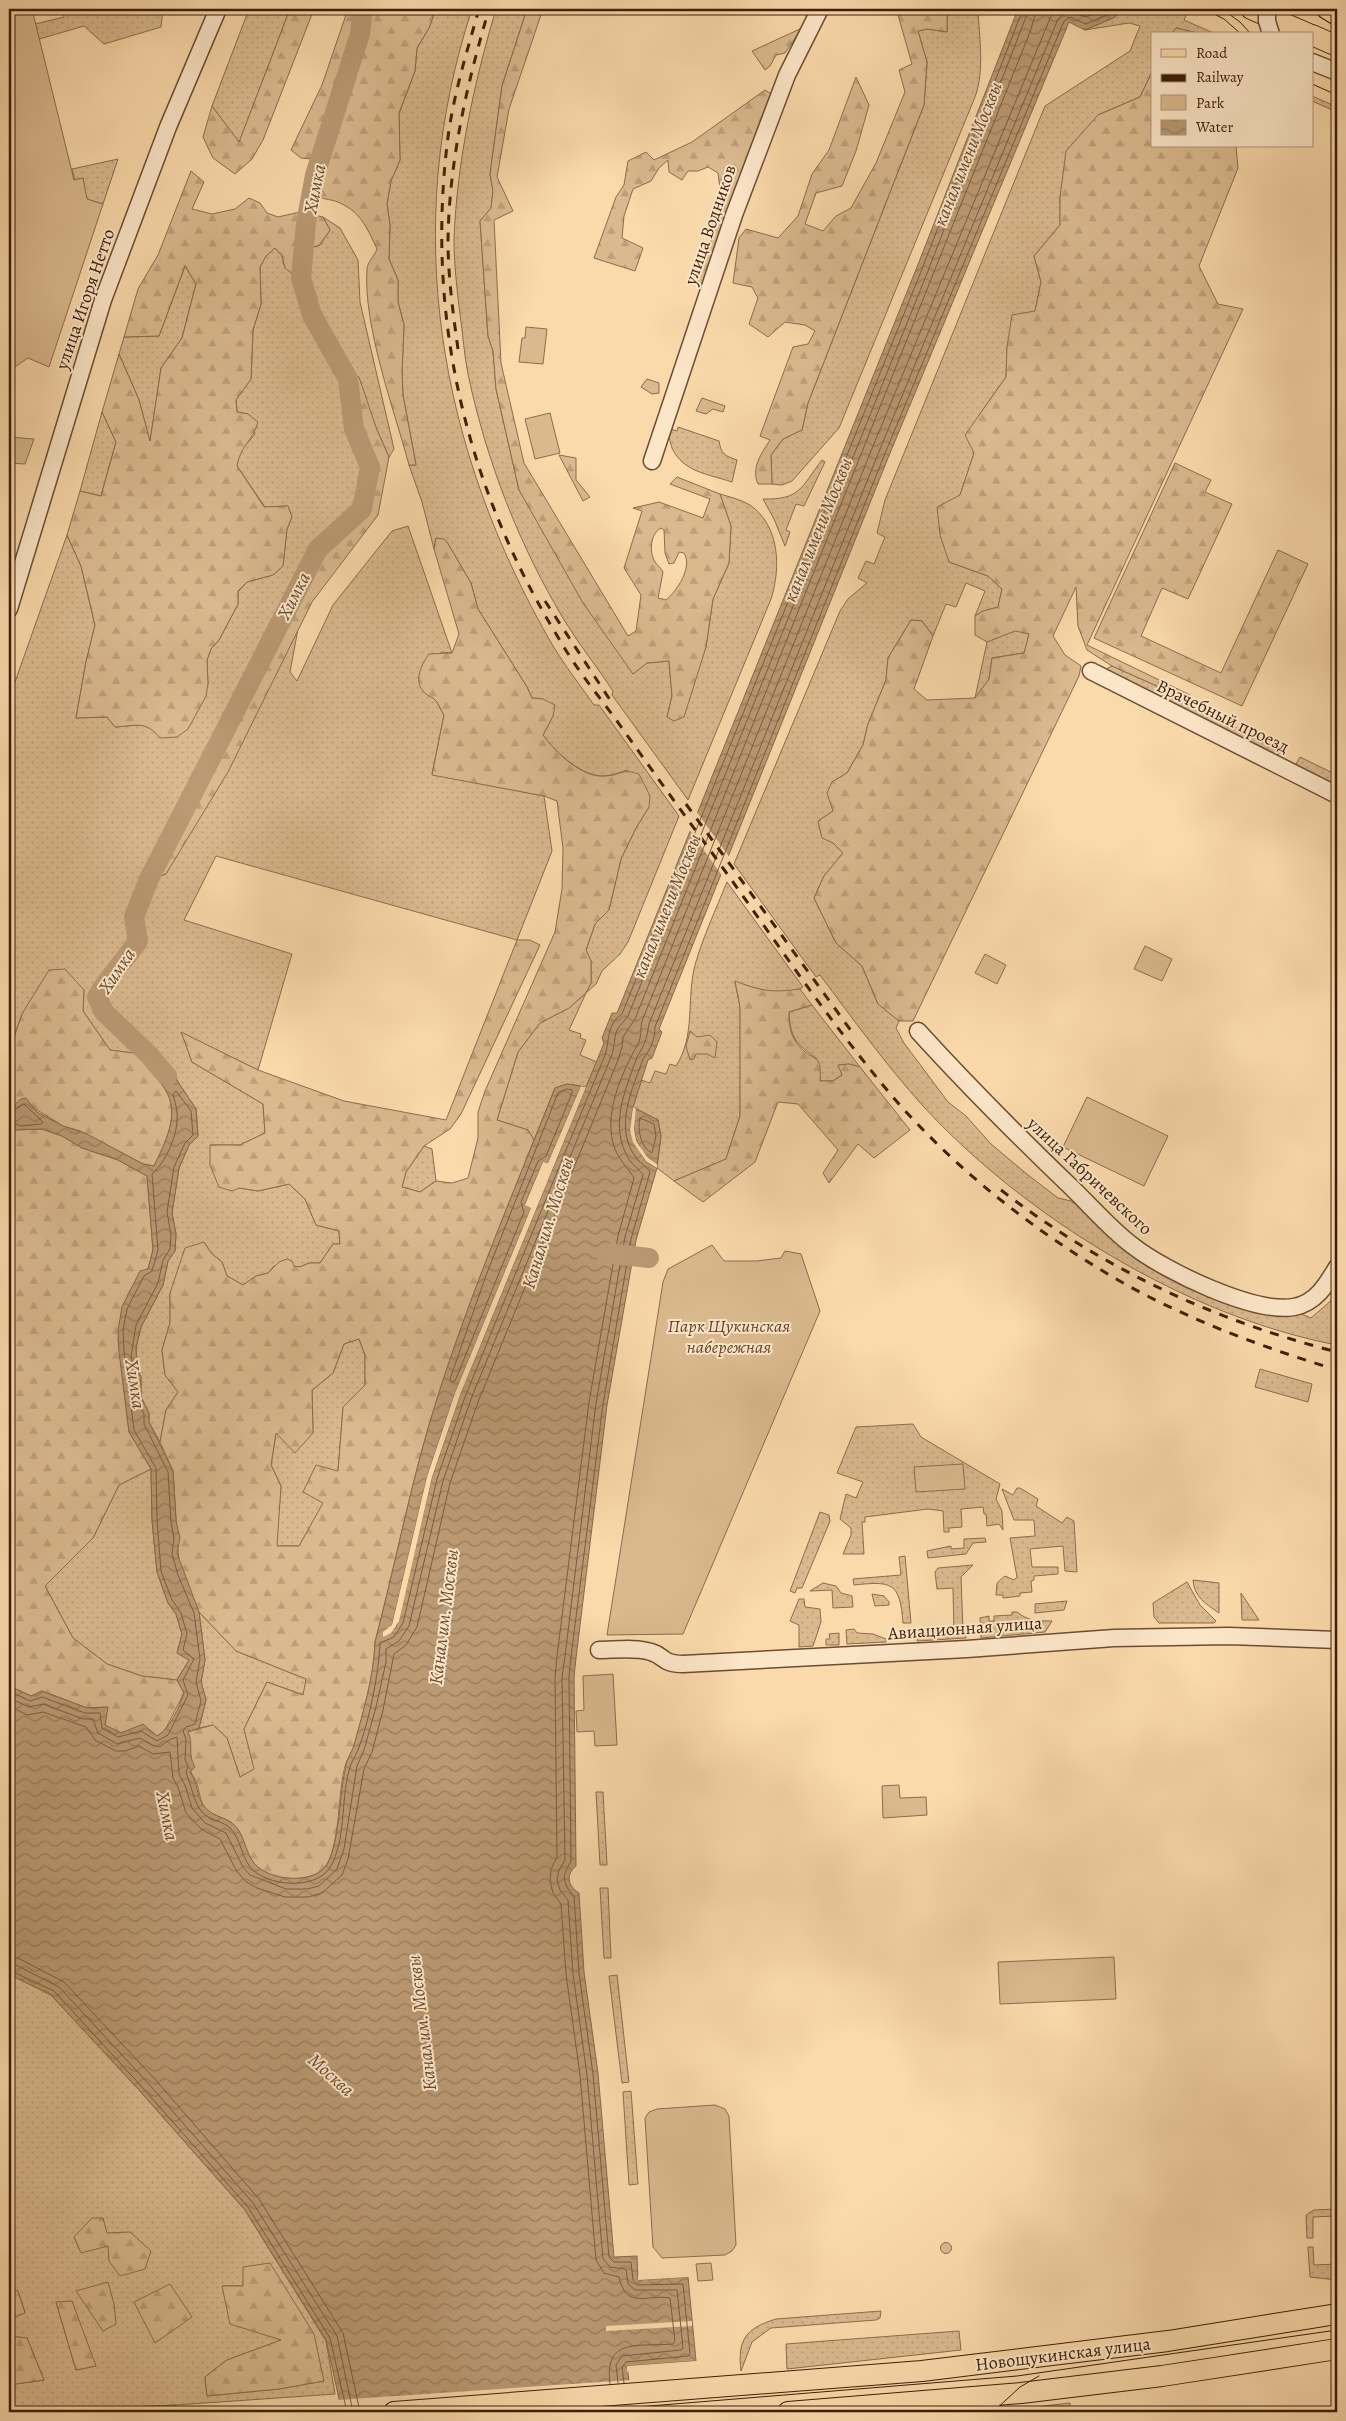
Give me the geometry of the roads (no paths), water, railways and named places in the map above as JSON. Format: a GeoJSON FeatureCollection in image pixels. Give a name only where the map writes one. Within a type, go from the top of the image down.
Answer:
{"type":"FeatureCollection","features":[{"type":"Feature","properties":{"kind":"main road"},"geometry":{"type":"LineString","coordinates":[[1251,9],[1304,32]]}},
{"type":"Feature","properties":{"kind":"main road"},"geometry":{"type":"LineString","coordinates":[[1327,9],[1337,15]]}},
{"type":"Feature","properties":{"kind":"main road"},"geometry":{"type":"LineString","coordinates":[[1314,36],[1337,46]]}},
{"type":"Feature","properties":{"kind":"main road","name":"Новощукинская улица"},"geometry":{"type":"LineString","coordinates":[[394,2412],[922,2371],[1184,2339],[1337,2314]]}},
{"type":"Feature","properties":{"kind":"main road","name":"Новощукинская улица"},"geometry":{"type":"LineString","coordinates":[[789,2412],[968,2398],[1162,2376],[1337,2349]]}},
{"type":"Feature","properties":{"kind":"street","name":"улица Игоря Нетто"},"geometry":{"type":"LineString","coordinates":[[9,609],[103,300],[168,127],[218,9]]}},
{"type":"Feature","properties":{"kind":"street","name":"улица Водников"},"geometry":{"type":"LineString","coordinates":[[652,461],[734,215],[787,75],[820,9]]}},
{"type":"Feature","properties":{"kind":"street"},"geometry":{"type":"LineString","coordinates":[[1267,9],[1267,21],[1270,32]]}},
{"type":"Feature","properties":{"kind":"street"},"geometry":{"type":"LineString","coordinates":[[1314,63],[1337,72]]}},
{"type":"Feature","properties":{"kind":"street","name":"Врачебный проезд"},"geometry":{"type":"LineString","coordinates":[[1091,671],[1337,795]]}},
{"type":"Feature","properties":{"kind":"street","name":"улица Габричевского"},"geometry":{"type":"LineString","coordinates":[[918,1031],[985,1105],[1133,1247],[1168,1267],[1235,1298],[1261,1305],[1285,1308],[1295,1307],[1312,1299],[1324,1288],[1337,1267]]}},
{"type":"Feature","properties":{"kind":"street","name":"Авиационная улица"},"geometry":{"type":"LineString","coordinates":[[599,1650],[646,1651],[654,1653],[667,1662],[683,1664],[967,1649],[1122,1637],[1229,1636],[1337,1640]]}},
{"type":"Feature","properties":{"kind":"street"},"geometry":{"type":"LineString","coordinates":[[968,2398],[985,2403],[995,2412]]}},
{"type":"Feature","properties":{"kind":"water"},"geometry":{"type":"Polygon","coordinates":[[[1018,9],[1123,9],[1115,17],[1085,30],[1069,22],[888,458],[659,1029],[662,1032],[652,1058],[648,1060],[633,1107],[630,1130],[646,1162],[657,1168],[636,1240],[607,1405],[574,1677],[576,1866],[570,1873],[569,1880],[572,1887],[579,1893],[584,1972],[598,2073],[614,2257],[637,2256],[638,2280],[688,2277],[696,2361],[627,2366],[633,2412],[342,2412],[326,2340],[245,2210],[139,2090],[51,1995],[9,1974],[9,1686],[31,1696],[42,1691],[87,1708],[108,1707],[105,1725],[121,1733],[143,1724],[157,1736],[170,1723],[180,1705],[184,1693],[177,1680],[189,1660],[177,1653],[182,1634],[176,1614],[168,1603],[157,1572],[152,1520],[151,1469],[129,1432],[119,1352],[118,1330],[122,1307],[140,1271],[148,1269],[153,1250],[147,1176],[118,1160],[82,1148],[62,1136],[42,1129],[14,1130],[9,1124],[9,1110],[21,1099],[26,1098],[37,1112],[63,1126],[87,1134],[143,1164],[154,1166],[167,1138],[172,1108],[165,1089],[145,1061],[149,1055],[174,1076],[196,1109],[198,1136],[189,1145],[179,1168],[172,1213],[176,1234],[175,1251],[168,1261],[163,1285],[141,1327],[136,1347],[137,1369],[141,1377],[141,1397],[149,1413],[149,1422],[173,1471],[176,1521],[180,1538],[177,1553],[199,1612],[205,1660],[201,1682],[206,1700],[199,1728],[188,1732],[190,1736],[191,1758],[195,1767],[190,1772],[201,1802],[207,1810],[229,1821],[237,1828],[251,1858],[261,1869],[280,1877],[303,1878],[313,1875],[322,1870],[328,1863],[332,1853],[347,1761],[354,1745],[368,1694],[375,1642],[414,1479],[442,1382],[472,1297],[555,1088],[567,1084],[581,1086],[548,1163],[543,1162],[525,1204],[531,1208],[455,1393],[427,1477],[392,1625],[389,1629],[396,1628],[432,1477],[460,1395],[604,1043],[602,1038],[612,1013],[617,1013],[917,267],[1018,9]]]}},
{"type":"Feature","properties":{"kind":"water"},"geometry":{"type":"Polygon","coordinates":[[[636,1109],[658,1120],[661,1136],[657,1164],[644,1153],[637,1140],[634,1125],[636,1109]]]}},
{"type":"Feature","properties":{"kind":"waterway","name":"Химка"},"geometry":{"type":"LineString","coordinates":[[167,1076],[149,1055],[104,1012],[97,997],[106,982],[138,941],[134,917],[149,879],[318,549],[362,509],[370,467],[354,429],[348,379],[312,315],[301,278],[306,223],[315,175],[360,34],[363,9]]}},
{"type":"Feature","properties":{"kind":"waterway"},"geometry":{"type":"LineString","coordinates":[[606,1253],[649,1258]]}},
{"type":"Feature","properties":{"kind":"tram line"},"geometry":{"type":"LineString","coordinates":[[1204,9],[1224,19],[1239,32]]}},
{"type":"Feature","properties":{"kind":"tram line"},"geometry":{"type":"LineString","coordinates":[[1222,9],[1240,22],[1249,32]]}},
{"type":"Feature","properties":{"kind":"tram line"},"geometry":{"type":"LineString","coordinates":[[1314,85],[1337,95]]}},
{"type":"Feature","properties":{"kind":"tram line"},"geometry":{"type":"LineString","coordinates":[[576,2412],[1017,2376],[1337,2330]]}},
{"type":"Feature","properties":{"kind":"tram line"},"geometry":{"type":"LineString","coordinates":[[993,2412],[1020,2387],[1039,2376]]}},
{"type":"Feature","properties":{"kind":"railway"},"geometry":{"type":"LineString","coordinates":[[479,9],[457,88],[448,137],[442,204],[443,270],[449,335],[460,399],[477,462],[500,524],[528,584],[567,652],[838,1028],[907,1113],[962,1167],[991,1192],[1053,1239],[1118,1280],[1197,1320],[1281,1352],[1337,1370]]}},
{"type":"Feature","properties":{"kind":"railway"},"geometry":{"type":"LineString","coordinates":[[458,349],[448,254],[449,211],[461,123],[473,65],[489,9]]}},
{"type":"Feature","properties":{"kind":"railway"},"geometry":{"type":"LineString","coordinates":[[545,601],[612,703]]}},
{"type":"Feature","properties":{"kind":"railway"},"geometry":{"type":"LineString","coordinates":[[686,804],[852,1032]]}},
{"type":"Feature","properties":{"kind":"railway"},"geometry":{"type":"LineString","coordinates":[[1001,1190],[1079,1244],[1119,1268],[1161,1289],[1203,1308],[1247,1324],[1337,1352]]}},
{"type":"Feature","properties":{"kind":"water label","name":"канал имени Москвы"},"geometry":{"type":"Point","coordinates":[968,154]}},
{"type":"Feature","properties":{"kind":"water label","name":"канал имени Москвы"},"geometry":{"type":"Point","coordinates":[818,530]}},
{"type":"Feature","properties":{"kind":"water label","name":"канал имени Москвы"},"geometry":{"type":"Point","coordinates":[667,906]}},
{"type":"Feature","properties":{"kind":"water label","name":"Канал им. Москвы"},"geometry":{"type":"Point","coordinates":[548,1223]}},
{"type":"Feature","properties":{"kind":"water label","name":"Канал им. Москвы"},"geometry":{"type":"Point","coordinates":[444,1617]}},
{"type":"Feature","properties":{"kind":"water label","name":"Канал им. Москвы"},"geometry":{"type":"Point","coordinates":[422,2023]}},
{"type":"Feature","properties":{"kind":"water label","name":"Москва"},"geometry":{"type":"Point","coordinates":[331,2075]}},
{"type":"Feature","properties":{"kind":"park label","name":"Парк Щукинская набережная"},"geometry":{"type":"Point","coordinates":[729,1336]}}]}
